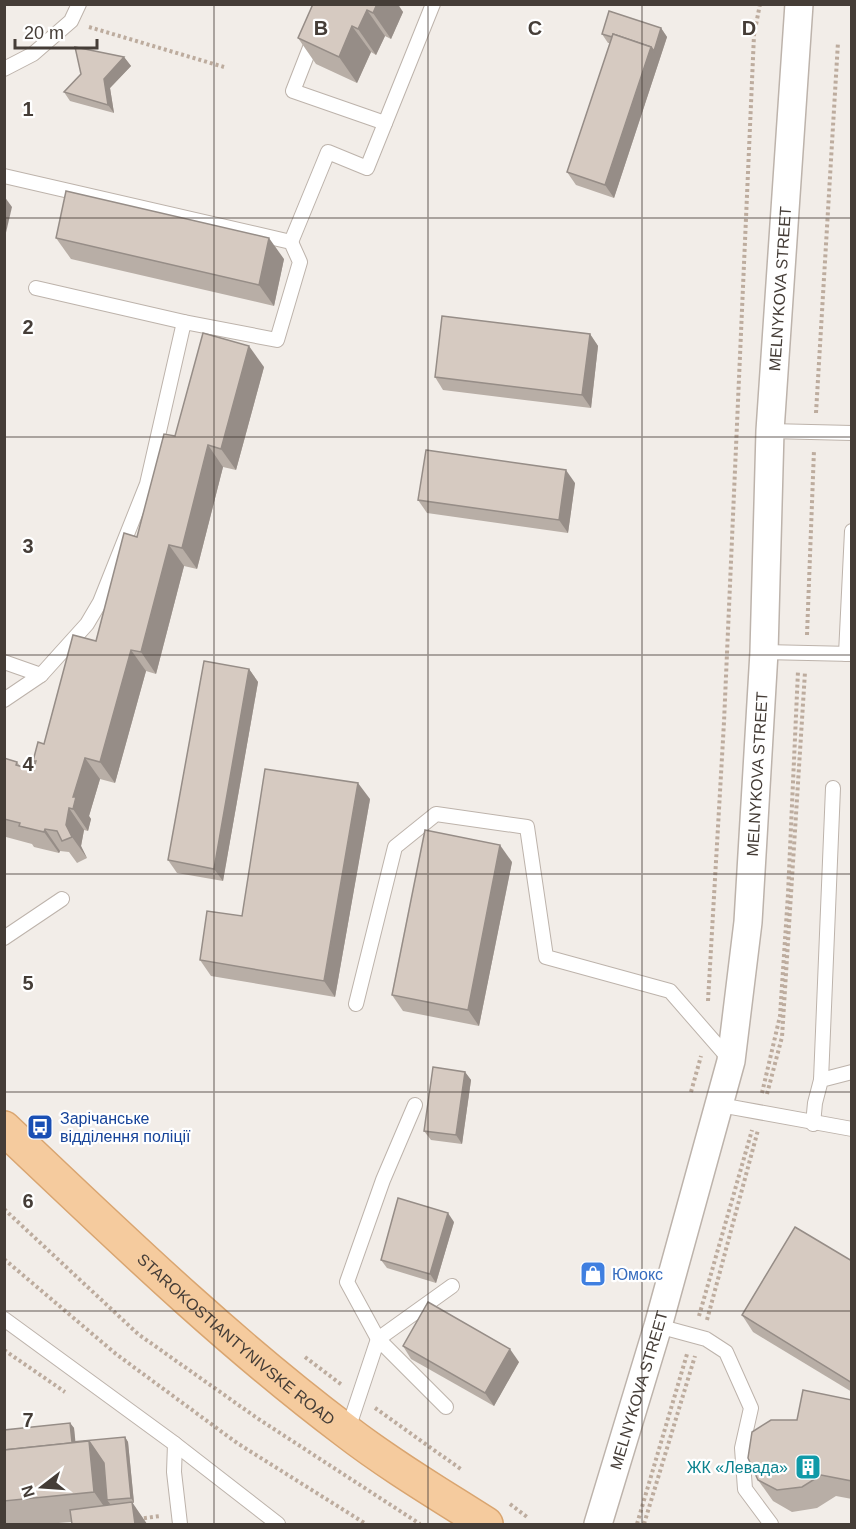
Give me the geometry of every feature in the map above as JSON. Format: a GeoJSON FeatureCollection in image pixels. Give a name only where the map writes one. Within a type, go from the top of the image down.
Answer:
{"type":"FeatureCollection","features":[{"type":"Feature","properties":{"kind":"main road","name":"STAROKOSTIANTYNIVSKE ROAD"},"geometry":{"type":"LineString","coordinates":[[4,1128],[163,1279],[256,1360],[347,1432],[497,1514]]}},
{"type":"Feature","properties":{"kind":"street","name":"MELNYKOVA STREET"},"geometry":{"type":"LineString","coordinates":[[598,1524],[658,1326],[731,1061],[748,922],[764,652],[770,431],[799,4]]}},
{"type":"Feature","properties":{"kind":"lane"},"geometry":{"type":"LineString","coordinates":[[4,69],[33,54],[71,21],[79,4]]}},
{"type":"Feature","properties":{"kind":"lane"},"geometry":{"type":"LineString","coordinates":[[327,4],[293,91],[385,123]]}},
{"type":"Feature","properties":{"kind":"lane"},"geometry":{"type":"LineString","coordinates":[[36,288],[184,322],[277,340],[300,262],[291,242],[328,152],[367,168],[433,4]]}},
{"type":"Feature","properties":{"kind":"lane"},"geometry":{"type":"LineString","coordinates":[[4,176],[291,242]]}},
{"type":"Feature","properties":{"kind":"lane"},"geometry":{"type":"LineString","coordinates":[[4,700],[41,675],[87,624],[100,602],[147,484],[184,322]]}},
{"type":"Feature","properties":{"kind":"lane"},"geometry":{"type":"LineString","coordinates":[[770,431],[852,433]]}},
{"type":"Feature","properties":{"kind":"lane"},"geometry":{"type":"LineString","coordinates":[[764,652],[849,654],[852,531]]}},
{"type":"Feature","properties":{"kind":"lane"},"geometry":{"type":"LineString","coordinates":[[4,662],[41,675]]}},
{"type":"Feature","properties":{"kind":"lane"},"geometry":{"type":"LineString","coordinates":[[813,1124],[815,1102],[821,1080],[833,789]]}},
{"type":"Feature","properties":{"kind":"lane"},"geometry":{"type":"LineString","coordinates":[[356,1004],[395,847],[436,814],[527,827],[546,957],[670,991],[731,1061]]}},
{"type":"Feature","properties":{"kind":"lane"},"geometry":{"type":"LineString","coordinates":[[4,938],[62,899]]}},
{"type":"Feature","properties":{"kind":"lane"},"geometry":{"type":"LineString","coordinates":[[821,1080],[852,1072]]}},
{"type":"Feature","properties":{"kind":"lane"},"geometry":{"type":"LineString","coordinates":[[415,1105],[383,1180],[347,1282],[378,1339],[446,1407]]}},
{"type":"Feature","properties":{"kind":"lane"},"geometry":{"type":"LineString","coordinates":[[720,1105],[813,1124],[852,1129]]}},
{"type":"Feature","properties":{"kind":"lane"},"geometry":{"type":"LineString","coordinates":[[347,1432],[378,1339],[452,1286]]}},
{"type":"Feature","properties":{"kind":"lane"},"geometry":{"type":"LineString","coordinates":[[4,1319],[175,1444],[278,1524]]}},
{"type":"Feature","properties":{"kind":"lane"},"geometry":{"type":"LineString","coordinates":[[658,1326],[706,1339],[726,1352],[751,1408],[742,1448],[746,1489],[771,1524]]}},
{"type":"Feature","properties":{"kind":"lane"},"geometry":{"type":"LineString","coordinates":[[175,1444],[174,1472],[180,1519]]}},
{"type":"Feature","properties":{"kind":"path"},"geometry":{"type":"LineString","coordinates":[[689,1101],[706,1033],[724,722],[754,35],[760,4]]}},
{"type":"Feature","properties":{"kind":"path"},"geometry":{"type":"LineString","coordinates":[[71,21],[224,66]]}},
{"type":"Feature","properties":{"kind":"path"},"geometry":{"type":"LineString","coordinates":[[4,1209],[138,1334],[257,1418],[420,1524]]}},
{"type":"Feature","properties":{"kind":"path"},"geometry":{"type":"LineString","coordinates":[[4,1259],[116,1354],[237,1443],[366,1524]]}},
{"type":"Feature","properties":{"kind":"path"},"geometry":{"type":"LineString","coordinates":[[304,1356],[471,1477]]}},
{"type":"Feature","properties":{"kind":"path"},"geometry":{"type":"LineString","coordinates":[[497,1514],[528,1517]]}},
{"type":"Feature","properties":{"kind":"path"},"geometry":{"type":"LineString","coordinates":[[136,1520],[180,1519]]}},
{"type":"Feature","properties":{"kind":"building"},"geometry":{"type":"Polygon","coordinates":[[[313,4],[377,4],[373,13],[367,10],[358,29],[352,26],[339,57],[298,38],[313,4]]]}},
{"type":"Feature","properties":{"kind":"building"},"geometry":{"type":"Polygon","coordinates":[[[609,11],[661,28],[654,51],[651,47],[613,34],[612,37],[602,34],[609,11]]]}},
{"type":"Feature","properties":{"kind":"building"},"geometry":{"type":"Polygon","coordinates":[[[613,34],[651,47],[605,185],[567,172],[613,34]]]}},
{"type":"Feature","properties":{"kind":"building"},"geometry":{"type":"Polygon","coordinates":[[[75,47],[124,57],[104,79],[108,105],[64,92],[81,74],[75,47]]]}},
{"type":"Feature","properties":{"kind":"building"},"geometry":{"type":"Polygon","coordinates":[[[66,191],[269,238],[259,285],[56,238],[66,191]]]}},
{"type":"Feature","properties":{"kind":"building"},"geometry":{"type":"Polygon","coordinates":[[[442,316],[590,334],[582,395],[435,377],[442,316]]]}},
{"type":"Feature","properties":{"kind":"building"},"geometry":{"type":"Polygon","coordinates":[[[203,333],[249,346],[221,449],[208,445],[182,548],[169,545],[141,652],[131,650],[100,762],[85,758],[73,797],[76,797],[73,809],[69,808],[66,825],[72,837],[62,841],[57,831],[45,829],[44,832],[19,826],[20,823],[4,819],[4,758],[17,762],[16,765],[33,770],[38,742],[44,744],[73,635],[96,641],[124,533],[137,537],[164,434],[175,436],[203,333]]]}},
{"type":"Feature","properties":{"kind":"building"},"geometry":{"type":"Polygon","coordinates":[[[426,450],[566,470],[559,520],[418,500],[426,450]]]}},
{"type":"Feature","properties":{"kind":"building"},"geometry":{"type":"Polygon","coordinates":[[[204,661],[249,669],[214,869],[168,860],[204,661]]]}},
{"type":"Feature","properties":{"kind":"building"},"geometry":{"type":"Polygon","coordinates":[[[265,769],[358,783],[324,981],[200,960],[207,911],[242,916],[265,769]]]}},
{"type":"Feature","properties":{"kind":"building"},"geometry":{"type":"Polygon","coordinates":[[[425,830],[500,845],[468,1010],[392,995],[425,830]]]}},
{"type":"Feature","properties":{"kind":"building"},"geometry":{"type":"Polygon","coordinates":[[[433,1067],[465,1072],[456,1135],[424,1131],[433,1067]]]}},
{"type":"Feature","properties":{"kind":"building"},"geometry":{"type":"Polygon","coordinates":[[[398,1198],[448,1213],[430,1274],[381,1260],[398,1198]]]}},
{"type":"Feature","properties":{"kind":"building"},"geometry":{"type":"Polygon","coordinates":[[[795,1227],[852,1261],[852,1383],[742,1315],[795,1227]]]}},
{"type":"Feature","properties":{"kind":"building"},"geometry":{"type":"Polygon","coordinates":[[[428,1302],[510,1349],[485,1393],[403,1346],[428,1302]]]}},
{"type":"Feature","properties":{"kind":"building"},"geometry":{"type":"Polygon","coordinates":[[[803,1390],[852,1400],[852,1481],[821,1475],[802,1487],[777,1490],[758,1480],[748,1458],[752,1432],[771,1420],[797,1420],[803,1390]]]}},
{"type":"Feature","properties":{"kind":"building"},"geometry":{"type":"Polygon","coordinates":[[[70,1423],[72,1442],[125,1437],[131,1498],[107,1500],[104,1463],[89,1441],[4,1450],[4,1430],[70,1423]]]}},
{"type":"Feature","properties":{"kind":"building"},"geometry":{"type":"Polygon","coordinates":[[[89,1441],[94,1492],[4,1501],[4,1450],[89,1441]]]}},
{"type":"Feature","properties":{"kind":"building"},"geometry":{"type":"Polygon","coordinates":[[[132,1502],[135,1524],[72,1524],[70,1510],[132,1502]]]}},
{"type":"Feature","properties":{"kind":"place","name":"Зарічанське відділення поліції"},"geometry":{"type":"Point","coordinates":[40,1127]}},
{"type":"Feature","properties":{"kind":"place","name":"Юмокс"},"geometry":{"type":"Point","coordinates":[593,1274]}},
{"type":"Feature","properties":{"kind":"place","name":"ЖК «Левада»"},"geometry":{"type":"Point","coordinates":[808,1467]}}]}
